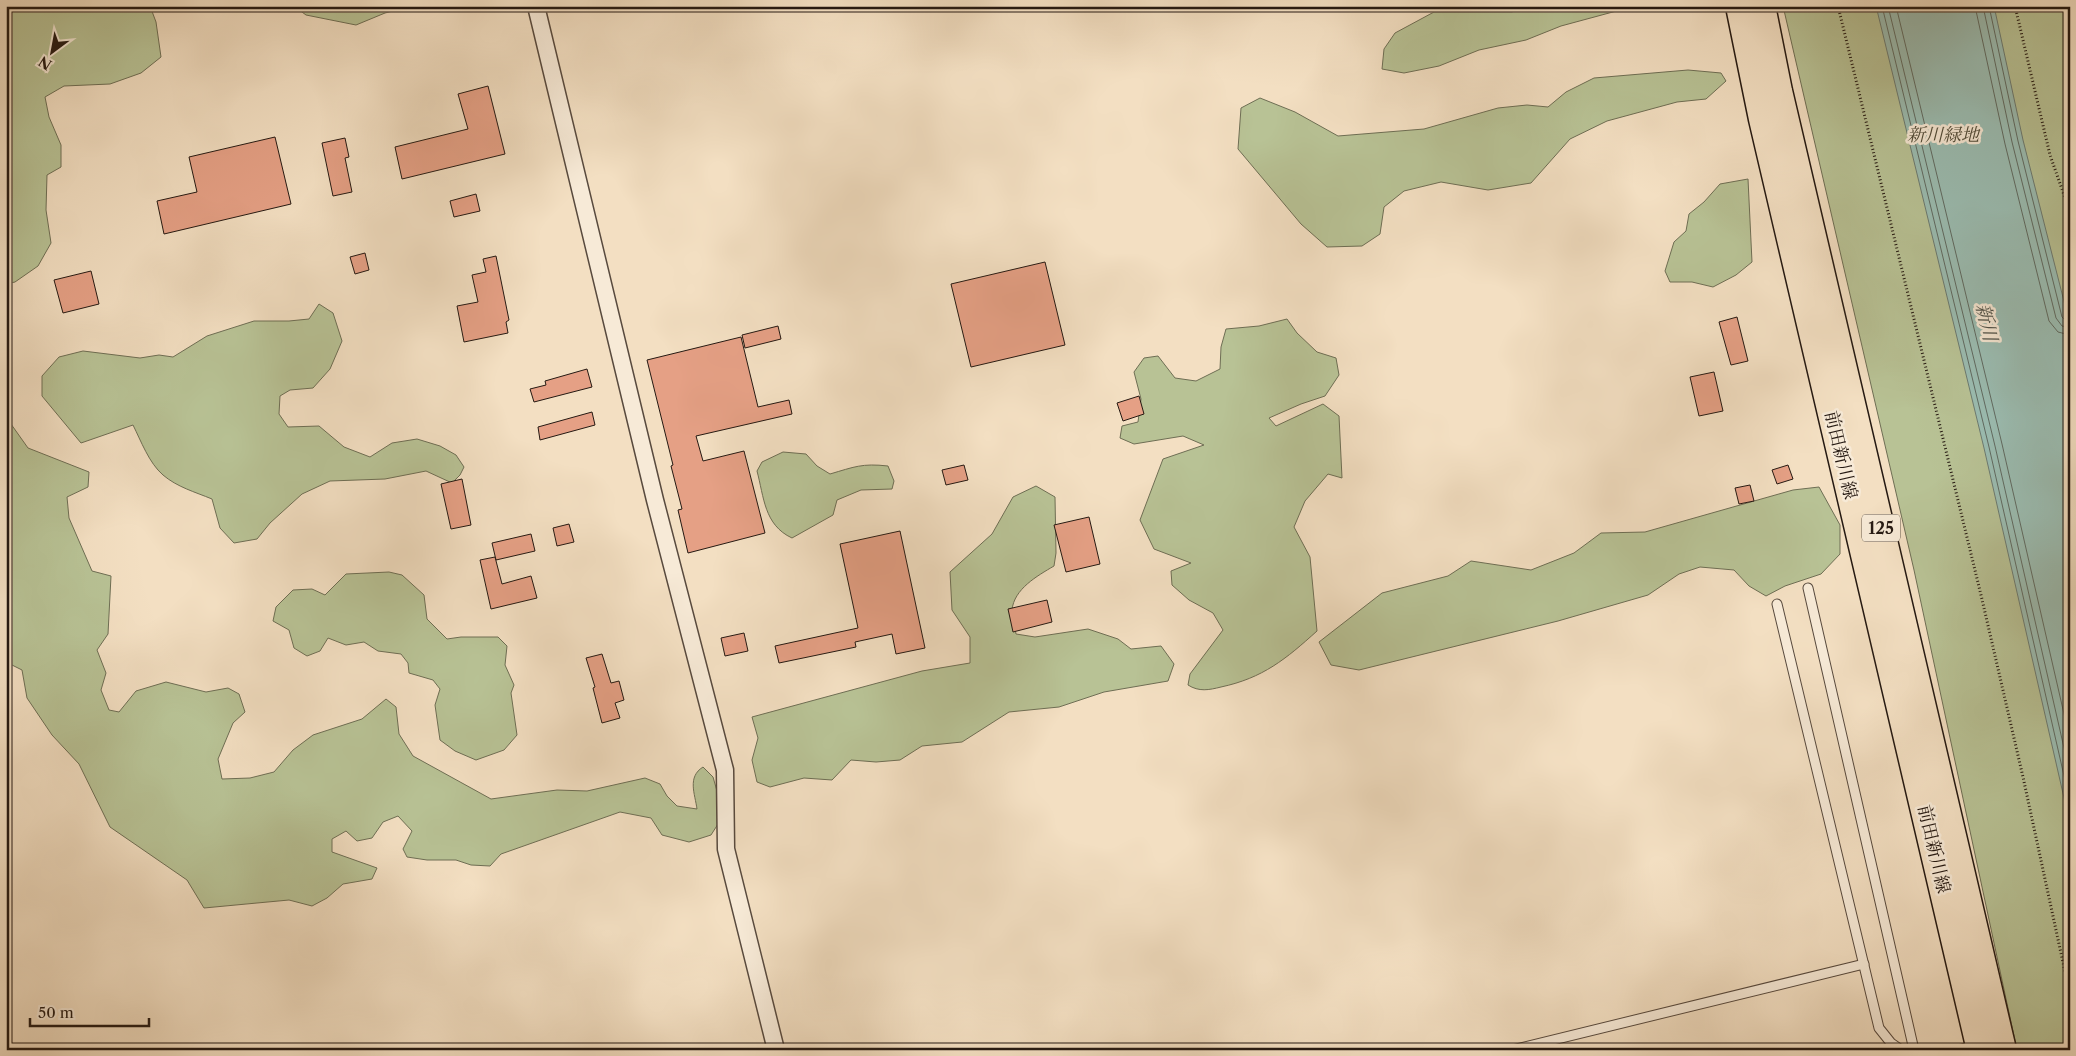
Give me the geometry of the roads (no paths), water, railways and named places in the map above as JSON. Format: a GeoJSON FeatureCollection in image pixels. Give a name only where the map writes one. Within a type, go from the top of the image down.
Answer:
{"type":"FeatureCollection","features":[{"type":"Feature","properties":{"kind":"main road","name":"前田新川線"},"geometry":{"type":"LineString","coordinates":[[1738,6],[1762,119],[1984,1047]]}},
{"type":"Feature","properties":{"kind":"main road","name":"前田新川線"},"geometry":{"type":"LineString","coordinates":[[1762,6],[1984,1047]]}},
{"type":"Feature","properties":{"kind":"street"},"geometry":{"type":"LineString","coordinates":[[536,6],[655,500],[725,770],[726,849],[776,1050]]}},
{"type":"Feature","properties":{"kind":"lane"},"geometry":{"type":"LineString","coordinates":[[1808,588],[1914,1050]]}},
{"type":"Feature","properties":{"kind":"lane"},"geometry":{"type":"LineString","coordinates":[[1777,604],[1879,1028],[1890,1044],[1901,1050]]}},
{"type":"Feature","properties":{"kind":"lane"},"geometry":{"type":"LineString","coordinates":[[1512,1050],[1864,964]]}},
{"type":"Feature","properties":{"kind":"water","name":"新川"},"geometry":{"type":"Polygon","coordinates":[[[1876,6],[1994,6],[2023,140],[2070,325],[2070,824],[1984,448],[1876,6]]]}},
{"type":"Feature","properties":{"kind":"park label","name":"新川緑地"},"geometry":{"type":"Point","coordinates":[1943,135]}}]}
